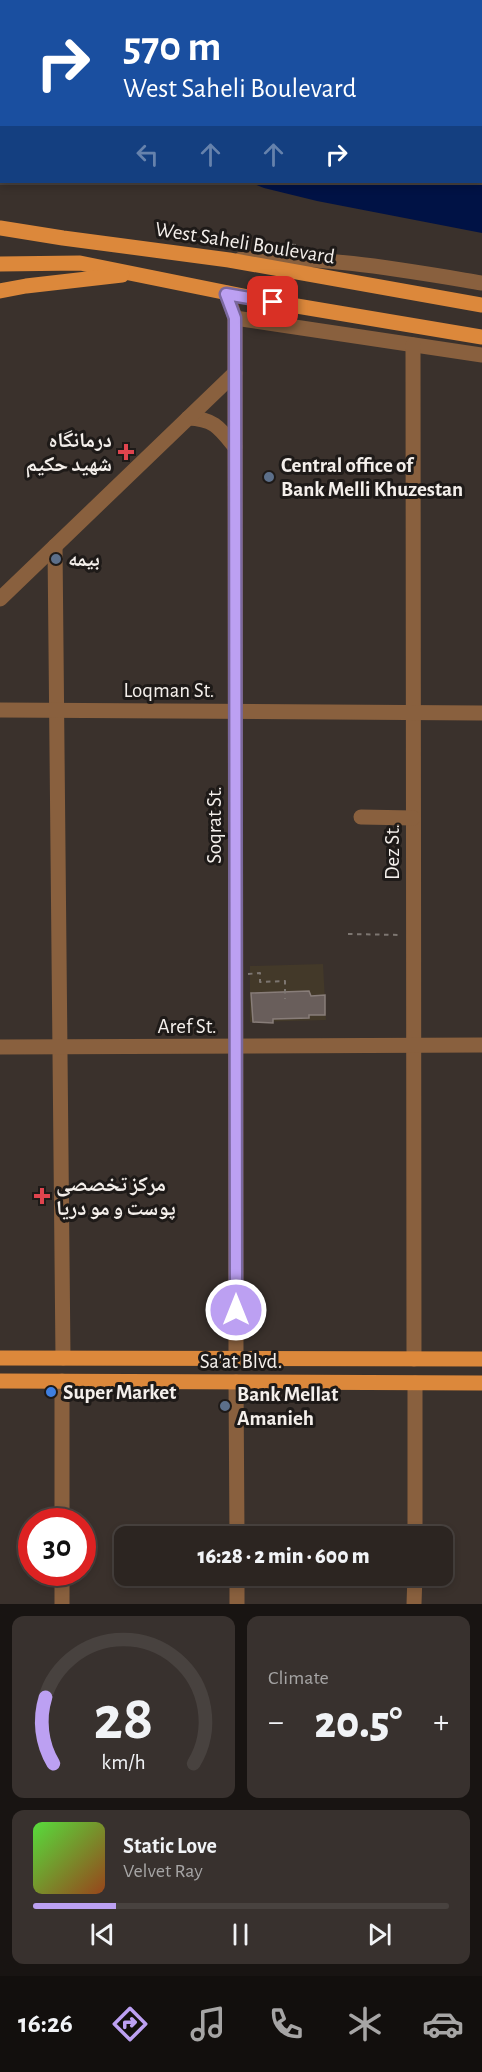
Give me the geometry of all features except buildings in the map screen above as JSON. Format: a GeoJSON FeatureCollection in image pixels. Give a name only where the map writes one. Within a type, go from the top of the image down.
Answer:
{"type":"FeatureCollection","features":[{"type":"Feature","properties":{"kind":"main road","name":"West Saheli Boulevard"},"geometry":{"type":"LineString","coordinates":[[0,228],[229,260],[482,305]]}},
{"type":"Feature","properties":{"kind":"main road"},"geometry":{"type":"LineString","coordinates":[[0,255],[44,263]]}},
{"type":"Feature","properties":{"kind":"main road"},"geometry":{"type":"LineString","coordinates":[[0,264],[80,263],[226,294],[482,337]]}},
{"type":"Feature","properties":{"kind":"main road"},"geometry":{"type":"LineString","coordinates":[[0,291],[132,274]]}},
{"type":"Feature","properties":{"kind":"main road","name":"Sa'at Blvd."},"geometry":{"type":"LineString","coordinates":[[3,1356],[482,1359]]}},
{"type":"Feature","properties":{"kind":"main road","name":"Sa'at Blvd."},"geometry":{"type":"LineString","coordinates":[[0,1381],[482,1383]]}},
{"type":"Feature","properties":{"kind":"street"},"geometry":{"type":"LineString","coordinates":[[229,260],[282,257],[482,282]]}},
{"type":"Feature","properties":{"kind":"street","name":"Soqrat St."},"geometry":{"type":"LineString","coordinates":[[226,294],[235,318],[235,712],[240,982],[236,1046],[236,1358]]}},
{"type":"Feature","properties":{"kind":"street"},"geometry":{"type":"LineString","coordinates":[[235,318],[482,356]]}},
{"type":"Feature","properties":{"kind":"street","name":"Dez St."},"geometry":{"type":"LineString","coordinates":[[413,345],[414,1359]]}},
{"type":"Feature","properties":{"kind":"street"},"geometry":{"type":"LineString","coordinates":[[0,600],[235,373]]}},
{"type":"Feature","properties":{"kind":"street"},"geometry":{"type":"LineString","coordinates":[[188,418],[206,419],[221,429],[235,447]]}},
{"type":"Feature","properties":{"kind":"street"},"geometry":{"type":"LineString","coordinates":[[55,546],[63,1358]]}},
{"type":"Feature","properties":{"kind":"street","name":"Loqman St."},"geometry":{"type":"LineString","coordinates":[[0,710],[482,713]]}},
{"type":"Feature","properties":{"kind":"street"},"geometry":{"type":"LineString","coordinates":[[361,817],[413,818]]}},
{"type":"Feature","properties":{"kind":"street","name":"Aref St."},"geometry":{"type":"LineString","coordinates":[[0,1047],[482,1045]]}},
{"type":"Feature","properties":{"kind":"street"},"geometry":{"type":"LineString","coordinates":[[62,1381],[62,1508]]}},
{"type":"Feature","properties":{"kind":"street"},"geometry":{"type":"LineString","coordinates":[[236,1382],[237,1526]]}},
{"type":"Feature","properties":{"kind":"street"},"geometry":{"type":"LineString","coordinates":[[415,1383],[415,1526]]}},
{"type":"Feature","properties":{"kind":"street"},"geometry":{"type":"LineString","coordinates":[[62,1586],[63,1604]]}},
{"type":"Feature","properties":{"kind":"street"},"geometry":{"type":"LineString","coordinates":[[237,1586],[237,1604]]}},
{"type":"Feature","properties":{"kind":"street"},"geometry":{"type":"LineString","coordinates":[[414,1604],[415,1586]]}},
{"type":"Feature","properties":{"kind":"path"},"geometry":{"type":"LineString","coordinates":[[348,934],[413,935]]}},
{"type":"Feature","properties":{"kind":"path"},"geometry":{"type":"LineString","coordinates":[[240,982],[260,973],[260,982],[285,981],[285,999]]}},
{"type":"Feature","properties":{"kind":"shaded area"},"geometry":{"type":"Polygon","coordinates":[[[252,183],[482,183],[482,233],[317,201],[252,183]]]}},
{"type":"Feature","properties":{"kind":"shaded area"},"geometry":{"type":"Polygon","coordinates":[[[323,964],[326,1020],[250,1022],[250,966],[323,964]]]}},
{"type":"Feature","properties":{"kind":"place","name":"درمانگاه شهید حکیم"},"geometry":{"type":"Point","coordinates":[126,452]}},
{"type":"Feature","properties":{"kind":"place","name":"Central office of Bank Melli Khuzestan"},"geometry":{"type":"Point","coordinates":[269,477]}},
{"type":"Feature","properties":{"kind":"place","name":"بیمه"},"geometry":{"type":"Point","coordinates":[56,559]}},
{"type":"Feature","properties":{"kind":"place","name":"مرکز تخصصی پوست و مو دریا"},"geometry":{"type":"Point","coordinates":[42,1196]}},
{"type":"Feature","properties":{"kind":"place","name":"Super Market"},"geometry":{"type":"Point","coordinates":[51,1392]}},
{"type":"Feature","properties":{"kind":"place","name":"Bank Mellat Amanieh"},"geometry":{"type":"Point","coordinates":[225,1406]}},
{"type":"Feature","properties":{"kind":"route"},"geometry":{"type":"LineString","coordinates":[[236,1310],[235,318],[226,294],[273,302]]}}]}
